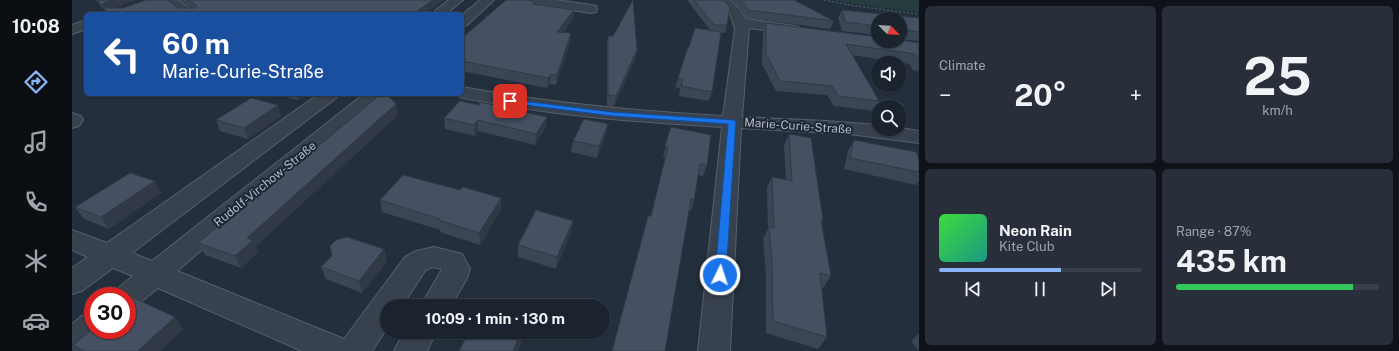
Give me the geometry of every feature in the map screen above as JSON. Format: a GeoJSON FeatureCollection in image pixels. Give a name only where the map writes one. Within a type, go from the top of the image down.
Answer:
{"type":"FeatureCollection","features":[{"type":"Feature","properties":{"kind":"street"},"geometry":{"type":"LineString","coordinates":[[169,0],[188,12]]}},
{"type":"Feature","properties":{"kind":"street"},"geometry":{"type":"LineString","coordinates":[[441,12],[457,0]]}},
{"type":"Feature","properties":{"kind":"street"},"geometry":{"type":"LineString","coordinates":[[464,20],[488,0]]}},
{"type":"Feature","properties":{"kind":"street"},"geometry":{"type":"LineString","coordinates":[[531,0],[591,9]]}},
{"type":"Feature","properties":{"kind":"street"},"geometry":{"type":"LineString","coordinates":[[714,351],[732,122],[742,23],[738,15],[722,0]]}},
{"type":"Feature","properties":{"kind":"street"},"geometry":{"type":"LineString","coordinates":[[742,23],[811,32]]}},
{"type":"Feature","properties":{"kind":"street"},"geometry":{"type":"LineString","coordinates":[[72,30],[84,25]]}},
{"type":"Feature","properties":{"kind":"street","name":"Marie-Curie-Straße"},"geometry":{"type":"LineString","coordinates":[[464,92],[495,99],[612,114],[811,126],[902,134],[919,138]]}},
{"type":"Feature","properties":{"kind":"street"},"geometry":{"type":"LineString","coordinates":[[72,283],[327,96]]}},
{"type":"Feature","properties":{"kind":"street","name":"Rudolf-Virchow-Straße"},"geometry":{"type":"LineString","coordinates":[[136,289],[373,96]]}},
{"type":"Feature","properties":{"kind":"street"},"geometry":{"type":"LineString","coordinates":[[72,239],[336,351]]}},
{"type":"Feature","properties":{"kind":"street"},"geometry":{"type":"LineString","coordinates":[[390,299],[415,264],[424,258],[437,256],[452,261],[456,269],[453,278],[440,299]]}},
{"type":"Feature","properties":{"kind":"street"},"geometry":{"type":"LineString","coordinates":[[354,351],[380,314]]}},
{"type":"Feature","properties":{"kind":"street"},"geometry":{"type":"LineString","coordinates":[[72,342],[84,332]]}},
{"type":"Feature","properties":{"kind":"street"},"geometry":{"type":"LineString","coordinates":[[410,351],[417,339]]}},
{"type":"Feature","properties":{"kind":"path"},"geometry":{"type":"LineString","coordinates":[[824,0],[855,6],[919,14]]}},
{"type":"Feature","properties":{"kind":"green space"},"geometry":{"type":"Polygon","coordinates":[[[834,0],[919,0],[919,12],[861,5],[834,0]]]}},
{"type":"Feature","properties":{"kind":"building"},"geometry":{"type":"Polygon","coordinates":[[[98,0],[112,0],[105,2],[102,5],[98,0]]]}},
{"type":"Feature","properties":{"kind":"building"},"geometry":{"type":"Polygon","coordinates":[[[146,0],[167,0],[178,8],[195,8],[197,6],[188,0],[433,0],[416,12],[107,12],[104,8],[123,8],[146,0]]]}},
{"type":"Feature","properties":{"kind":"building"},"geometry":{"type":"Polygon","coordinates":[[[506,0],[534,1],[533,4],[574,10],[557,32],[571,33],[557,75],[551,74],[548,78],[464,61],[464,36],[506,0]]]}},
{"type":"Feature","properties":{"kind":"building"},"geometry":{"type":"Polygon","coordinates":[[[633,0],[637,50],[616,96],[608,95],[608,36],[613,36],[633,0]]]}},
{"type":"Feature","properties":{"kind":"building"},"geometry":{"type":"Polygon","coordinates":[[[694,0],[723,0],[730,7],[727,25],[714,25],[694,0]]]}},
{"type":"Feature","properties":{"kind":"building"},"geometry":{"type":"Polygon","coordinates":[[[740,0],[794,0],[834,21],[749,10],[740,0]]]}},
{"type":"Feature","properties":{"kind":"building"},"geometry":{"type":"Polygon","coordinates":[[[842,10],[871,13],[871,25],[845,22],[842,10]]]}},
{"type":"Feature","properties":{"kind":"building"},"geometry":{"type":"Polygon","coordinates":[[[907,17],[919,18],[919,32],[907,30],[907,17]]]}},
{"type":"Feature","properties":{"kind":"building"},"geometry":{"type":"Polygon","coordinates":[[[766,23],[871,36],[871,48],[846,44],[871,87],[871,92],[874,92],[878,100],[838,96],[832,86],[780,81],[766,54],[766,23]]]}},
{"type":"Feature","properties":{"kind":"building"},"geometry":{"type":"Polygon","coordinates":[[[695,28],[721,32],[712,92],[681,86],[683,79],[678,78],[695,28]]]}},
{"type":"Feature","properties":{"kind":"building"},"geometry":{"type":"Polygon","coordinates":[[[907,41],[919,43],[919,61],[915,54],[874,48],[907,48],[907,41]]]}},
{"type":"Feature","properties":{"kind":"building"},"geometry":{"type":"Polygon","coordinates":[[[379,96],[388,96],[396,104],[247,238],[253,240],[235,256],[198,243],[290,166],[293,167],[379,96]]]}},
{"type":"Feature","properties":{"kind":"building"},"geometry":{"type":"Polygon","coordinates":[[[251,98],[278,105],[244,128],[216,120],[251,98]]]}},
{"type":"Feature","properties":{"kind":"building"},"geometry":{"type":"Polygon","coordinates":[[[460,101],[479,105],[480,102],[547,117],[536,134],[478,120],[474,125],[444,118],[460,101]]]}},
{"type":"Feature","properties":{"kind":"building"},"geometry":{"type":"Polygon","coordinates":[[[584,119],[608,124],[599,146],[573,141],[584,119]]]}},
{"type":"Feature","properties":{"kind":"building"},"geometry":{"type":"Polygon","coordinates":[[[671,127],[711,135],[707,165],[700,164],[694,200],[691,199],[665,351],[612,351],[648,216],[651,216],[668,147],[665,146],[671,127]]]}},
{"type":"Feature","properties":{"kind":"building"},"geometry":{"type":"Polygon","coordinates":[[[789,134],[811,138],[823,220],[821,220],[831,276],[820,273],[827,337],[773,321],[772,261],[769,227],[774,228],[772,177],[792,181],[789,134]]]}},
{"type":"Feature","properties":{"kind":"building"},"geometry":{"type":"Polygon","coordinates":[[[854,140],[916,152],[919,160],[919,172],[850,158],[854,140]]]}},
{"type":"Feature","properties":{"kind":"building"},"geometry":{"type":"Polygon","coordinates":[[[130,173],[155,181],[101,217],[75,207],[130,173]]]}},
{"type":"Feature","properties":{"kind":"building"},"geometry":{"type":"Polygon","coordinates":[[[403,175],[460,190],[463,187],[501,198],[479,233],[380,200],[403,175]]]}},
{"type":"Feature","properties":{"kind":"building"},"geometry":{"type":"Polygon","coordinates":[[[536,210],[573,221],[557,257],[518,245],[536,210]]]}},
{"type":"Feature","properties":{"kind":"building"},"geometry":{"type":"Polygon","coordinates":[[[347,237],[384,249],[359,281],[321,267],[332,256],[330,246],[336,240],[347,237]]]}},
{"type":"Feature","properties":{"kind":"building"},"geometry":{"type":"Polygon","coordinates":[[[136,299],[175,317],[138,351],[84,351],[73,345],[84,336],[84,339],[136,339],[136,299]]]}},
{"type":"Feature","properties":{"kind":"building"},"geometry":{"type":"Polygon","coordinates":[[[465,339],[518,339],[513,351],[459,351],[465,339]]]}},
{"type":"Feature","properties":{"kind":"route"},"geometry":{"type":"LineString","coordinates":[[510,101],[612,114],[732,122],[720,275]]}}]}
